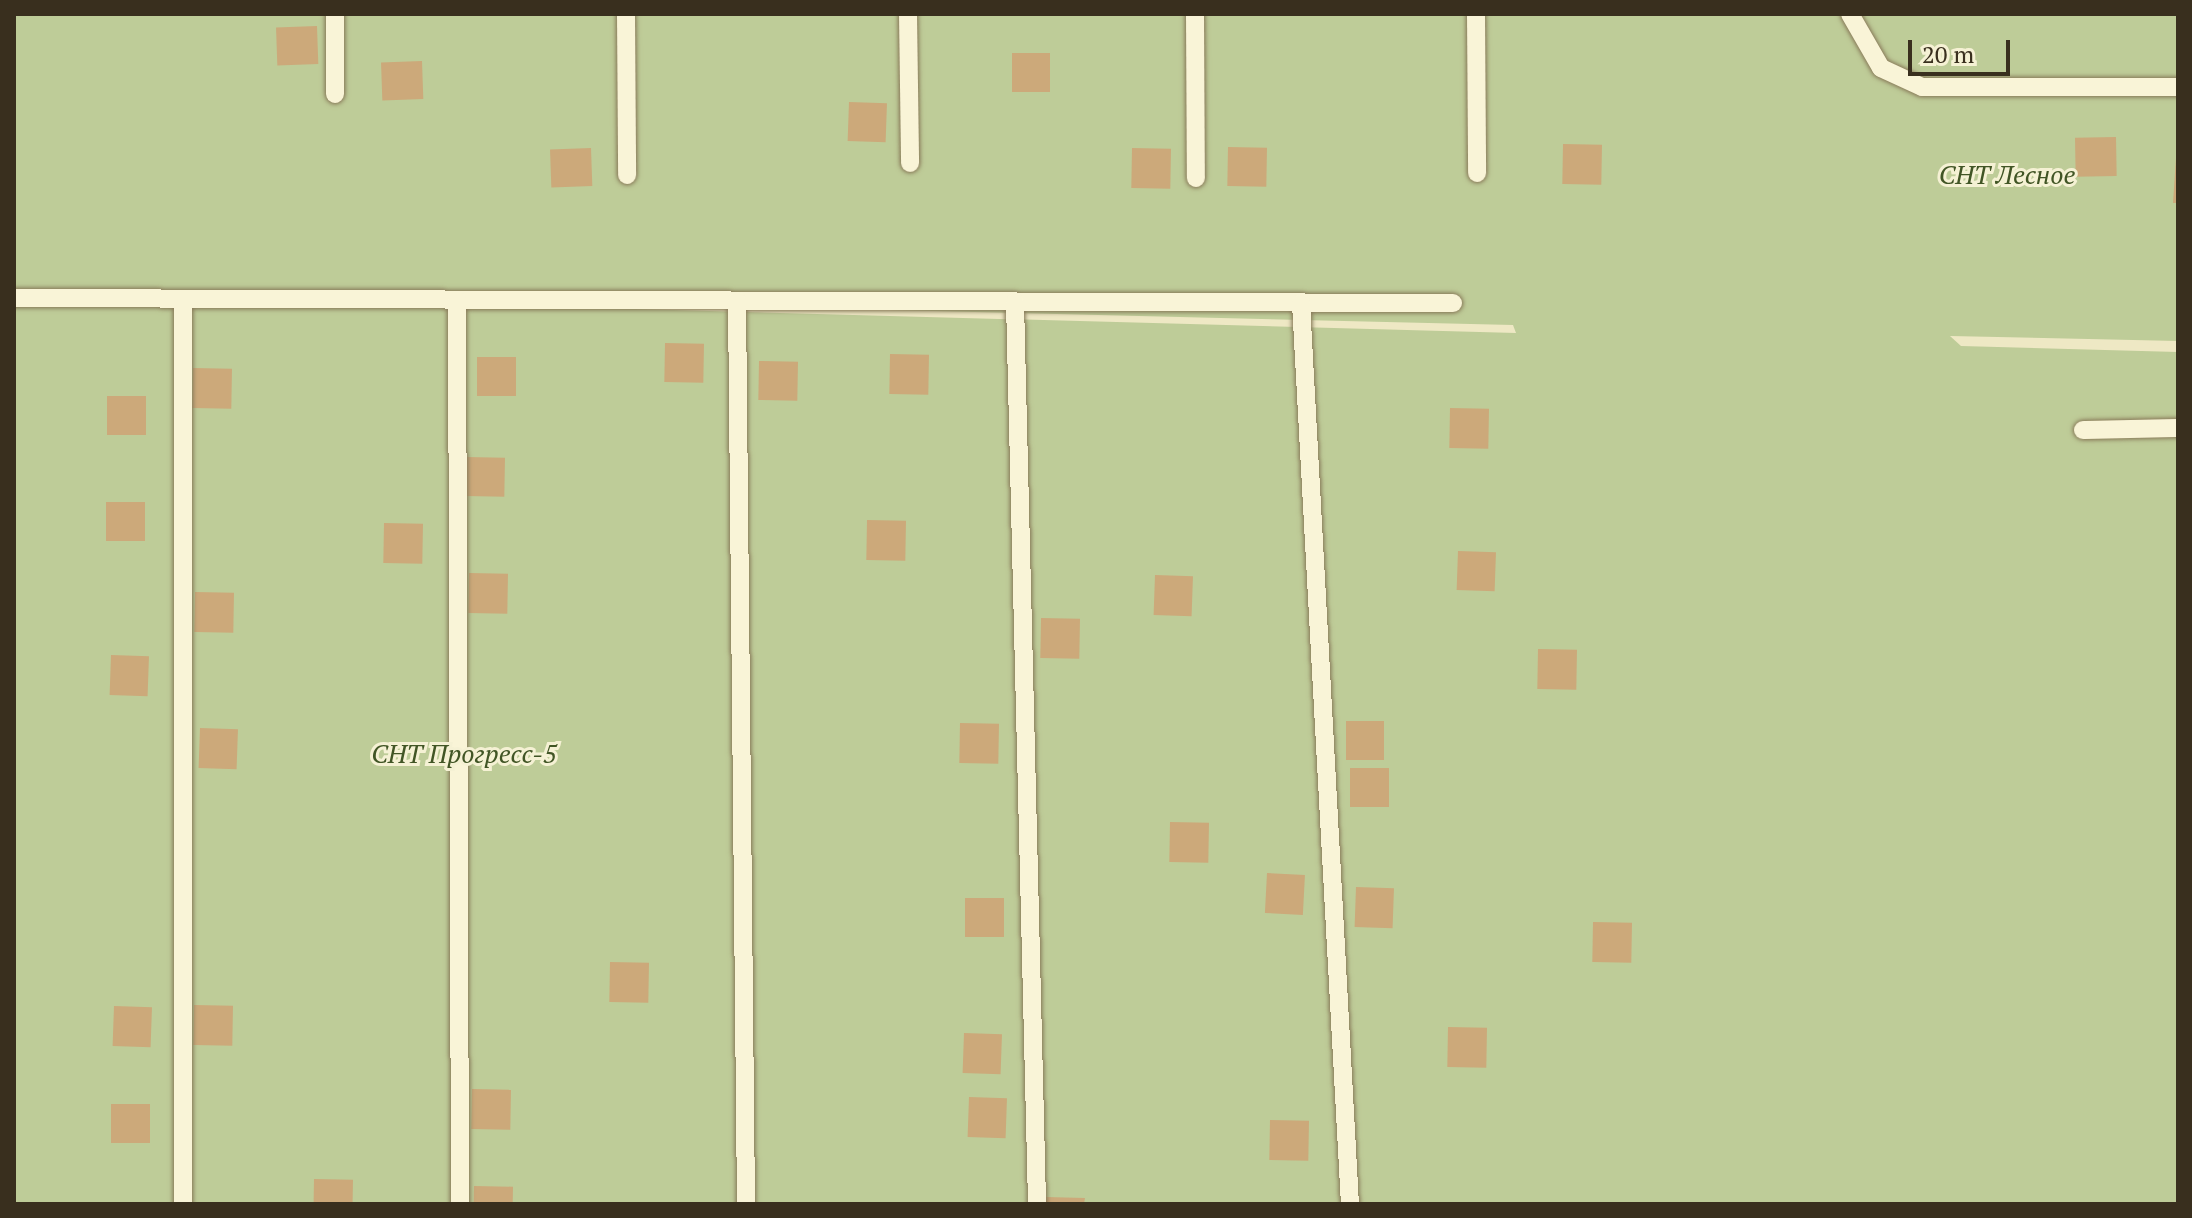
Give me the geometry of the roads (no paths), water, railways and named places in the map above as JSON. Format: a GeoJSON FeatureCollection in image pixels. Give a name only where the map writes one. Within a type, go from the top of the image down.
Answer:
{"type":"FeatureCollection","features":[{"type":"Feature","properties":{"kind":"lane"},"geometry":{"type":"LineString","coordinates":[[335,14],[335,94]]}},
{"type":"Feature","properties":{"kind":"lane"},"geometry":{"type":"LineString","coordinates":[[626,14],[627,175]]}},
{"type":"Feature","properties":{"kind":"lane"},"geometry":{"type":"LineString","coordinates":[[908,14],[910,163]]}},
{"type":"Feature","properties":{"kind":"lane"},"geometry":{"type":"LineString","coordinates":[[1195,14],[1196,178]]}},
{"type":"Feature","properties":{"kind":"lane"},"geometry":{"type":"LineString","coordinates":[[1476,14],[1477,173]]}},
{"type":"Feature","properties":{"kind":"lane"},"geometry":{"type":"LineString","coordinates":[[1850,14],[1881,68],[1922,87],[2178,87]]}},
{"type":"Feature","properties":{"kind":"lane"},"geometry":{"type":"LineString","coordinates":[[14,298],[1453,303]]}},
{"type":"Feature","properties":{"kind":"lane"},"geometry":{"type":"LineString","coordinates":[[183,299],[183,1204]]}},
{"type":"Feature","properties":{"kind":"lane"},"geometry":{"type":"LineString","coordinates":[[457,300],[460,1204]]}},
{"type":"Feature","properties":{"kind":"lane"},"geometry":{"type":"LineString","coordinates":[[737,301],[746,1204]]}},
{"type":"Feature","properties":{"kind":"lane"},"geometry":{"type":"LineString","coordinates":[[1015,302],[1037,1204]]}},
{"type":"Feature","properties":{"kind":"lane"},"geometry":{"type":"LineString","coordinates":[[1301,303],[1350,1204]]}},
{"type":"Feature","properties":{"kind":"lane"},"geometry":{"type":"LineString","coordinates":[[2083,430],[2178,428]]}},
{"type":"Feature","properties":{"kind":"park label","name":"СНТ Лесное"},"geometry":{"type":"Point","coordinates":[2007,175]}},
{"type":"Feature","properties":{"kind":"park label","name":"СНТ Прогресс-5"},"geometry":{"type":"Point","coordinates":[464,754]}}]}
